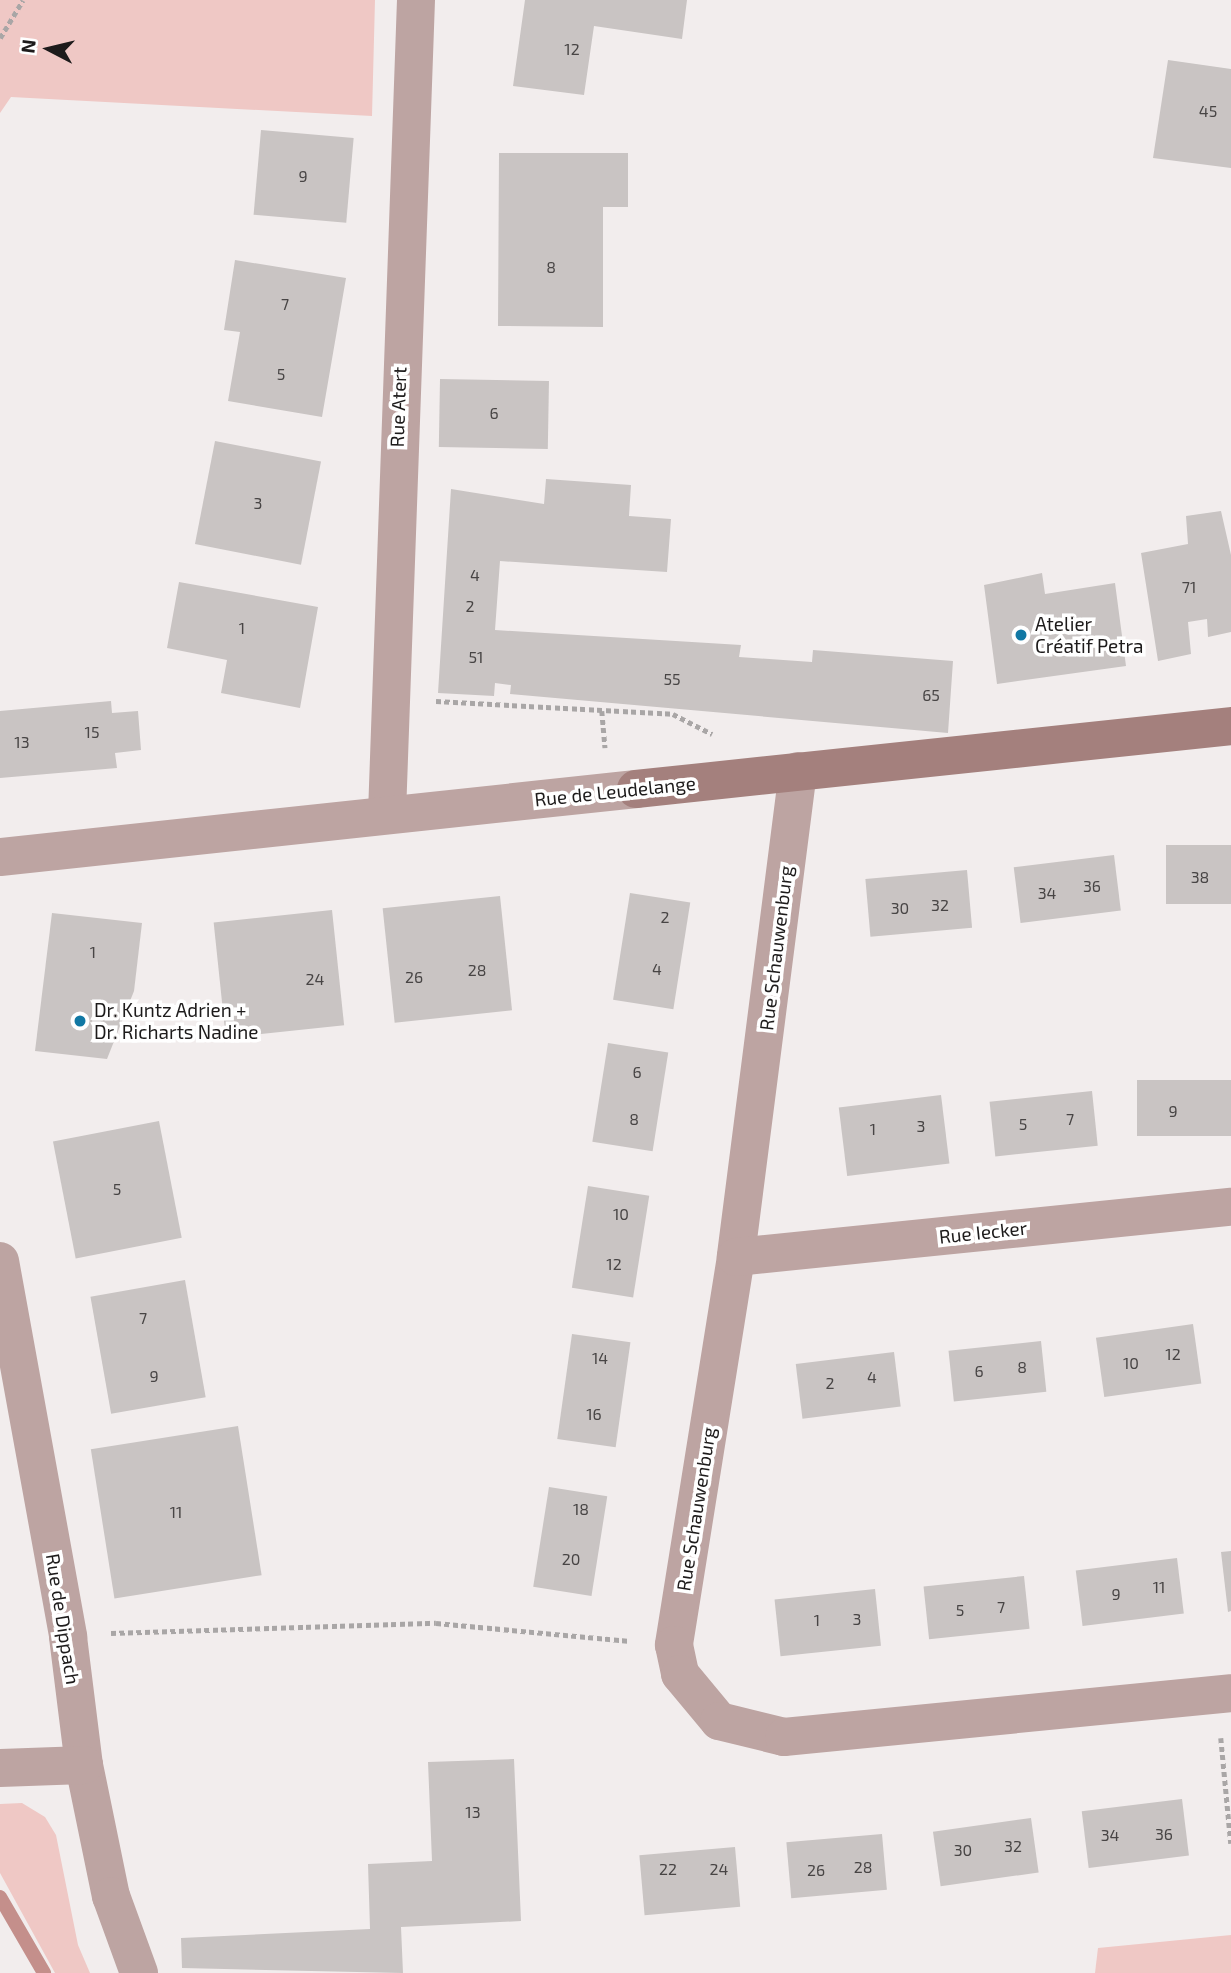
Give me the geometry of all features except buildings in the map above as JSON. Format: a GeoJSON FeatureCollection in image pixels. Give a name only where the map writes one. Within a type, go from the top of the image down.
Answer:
{"type":"FeatureCollection","features":[{"type":"Feature","properties":{"kind":"street","name":"Rue Atert"},"geometry":{"type":"LineString","coordinates":[[387,814],[416,0]]}},
{"type":"Feature","properties":{"kind":"street","name":"Rue de Leudelange"},"geometry":{"type":"LineString","coordinates":[[0,857],[1231,726]]}},
{"type":"Feature","properties":{"kind":"street","name":"Rue Schauwenburg"},"geometry":{"type":"LineString","coordinates":[[798,771],[736,1257],[674,1645],[680,1674],[719,1721],[784,1737],[1224,1694]]}},
{"type":"Feature","properties":{"kind":"street","name":"Rue Iecker"},"geometry":{"type":"LineString","coordinates":[[736,1257],[1231,1207]]}},
{"type":"Feature","properties":{"kind":"street","name":"Rue de Dippach"},"geometry":{"type":"LineString","coordinates":[[0,1261],[68,1637],[84,1765],[111,1896],[139,1973]]}},
{"type":"Feature","properties":{"kind":"street"},"geometry":{"type":"LineString","coordinates":[[3,1768],[84,1765]]}},
{"type":"Feature","properties":{"kind":"path"},"geometry":{"type":"LineString","coordinates":[[0,38],[23,0]]}},
{"type":"Feature","properties":{"kind":"path"},"geometry":{"type":"LineString","coordinates":[[389,699],[673,714],[716,736]]}},
{"type":"Feature","properties":{"kind":"path"},"geometry":{"type":"LineString","coordinates":[[68,1637],[436,1623],[674,1645]]}},
{"type":"Feature","properties":{"kind":"path"},"geometry":{"type":"LineString","coordinates":[[1224,1694],[1231,1844]]}},
{"type":"Feature","properties":{"kind":"shaded area"},"geometry":{"type":"Polygon","coordinates":[[[0,0],[375,0],[372,116],[11,97],[0,113],[0,0]]]}},
{"type":"Feature","properties":{"kind":"shaded area"},"geometry":{"type":"Polygon","coordinates":[[[22,1803],[45,1817],[56,1835],[78,1945],[90,1973],[55,1973],[0,1873],[0,1804],[22,1803]]]}},
{"type":"Feature","properties":{"kind":"shaded area"},"geometry":{"type":"Polygon","coordinates":[[[1231,1935],[1231,1973],[1095,1973],[1098,1948],[1231,1935]]]}},
{"type":"Feature","properties":{"kind":"waterway"},"geometry":{"type":"LineString","coordinates":[[0,1897],[44,1973]]}},
{"type":"Feature","properties":{"kind":"place","name":"Atelier Créatif Petra"},"geometry":{"type":"Point","coordinates":[1021,635]}},
{"type":"Feature","properties":{"kind":"place","name":"Dr. Kuntz Adrien + Dr. Richarts Nadine"},"geometry":{"type":"Point","coordinates":[80,1021]}}]}
